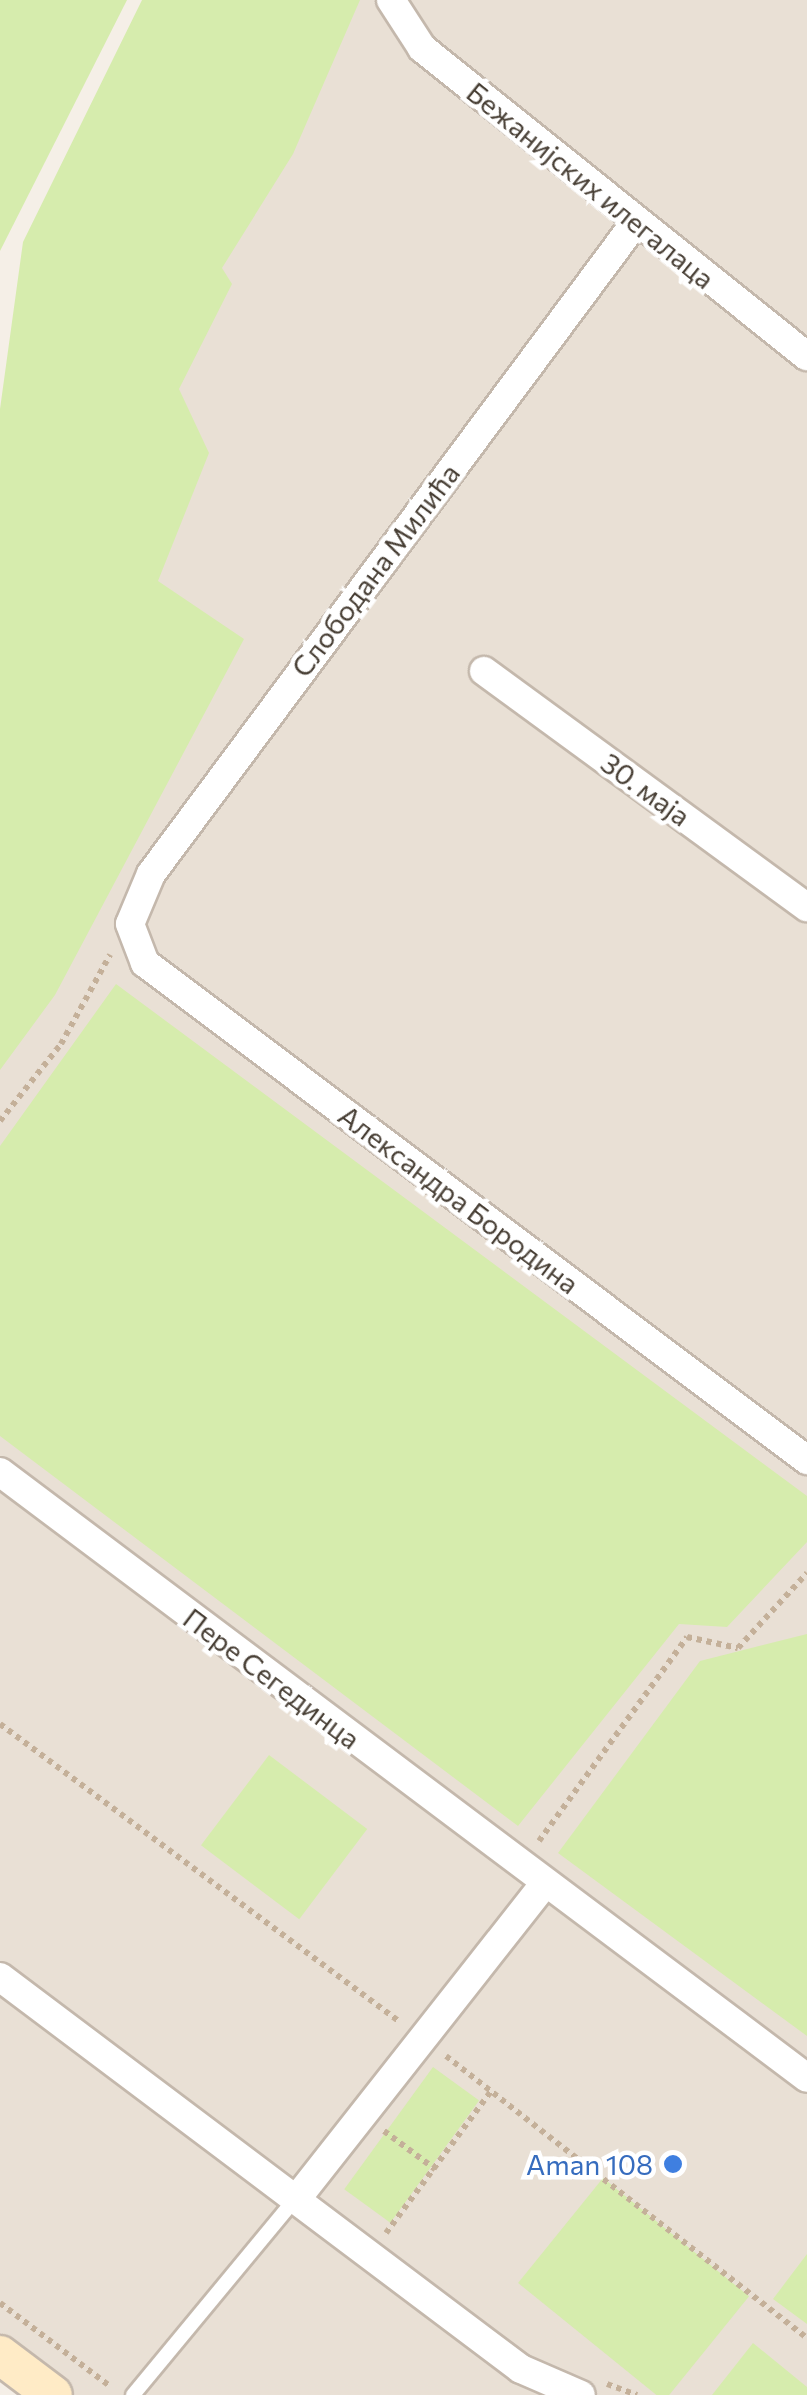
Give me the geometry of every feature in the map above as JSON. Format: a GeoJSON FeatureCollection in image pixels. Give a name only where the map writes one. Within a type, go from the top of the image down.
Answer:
{"type":"FeatureCollection","features":[{"type":"Feature","properties":{"kind":"main road"},"geometry":{"type":"LineString","coordinates":[[0,2355],[54,2395]]}},
{"type":"Feature","properties":{"kind":"street","name":"Бежанијских илегалаца"},"geometry":{"type":"LineString","coordinates":[[392,0],[422,48],[807,356]]}},
{"type":"Feature","properties":{"kind":"street","name":"Слободана Милића"},"geometry":{"type":"LineString","coordinates":[[130,924],[151,874],[636,223]]}},
{"type":"Feature","properties":{"kind":"street","name":"30. маја"},"geometry":{"type":"LineString","coordinates":[[484,672],[807,907]]}},
{"type":"Feature","properties":{"kind":"street","name":"Александра Бородина"},"geometry":{"type":"LineString","coordinates":[[130,924],[145,964],[807,1460]]}},
{"type":"Feature","properties":{"kind":"street","name":"Пере Сегединца"},"geometry":{"type":"LineString","coordinates":[[0,1472],[807,2078]]}},
{"type":"Feature","properties":{"kind":"street"},"geometry":{"type":"LineString","coordinates":[[298,2197],[544,1884]]}},
{"type":"Feature","properties":{"kind":"street"},"geometry":{"type":"LineString","coordinates":[[0,1977],[298,2197],[521,2369],[586,2386]]}},
{"type":"Feature","properties":{"kind":"lane"},"geometry":{"type":"LineString","coordinates":[[133,2395],[298,2197]]}},
{"type":"Feature","properties":{"kind":"path"},"geometry":{"type":"LineString","coordinates":[[0,1121],[60,1044],[130,924]]}},
{"type":"Feature","properties":{"kind":"path"},"geometry":{"type":"LineString","coordinates":[[520,1866],[687,1637],[738,1648],[807,1573]]}},
{"type":"Feature","properties":{"kind":"path"},"geometry":{"type":"LineString","coordinates":[[0,1724],[492,2090],[807,2338]]}},
{"type":"Feature","properties":{"kind":"path"},"geometry":{"type":"LineString","coordinates":[[397,2251],[382,2240],[492,2090]]}},
{"type":"Feature","properties":{"kind":"path"},"geometry":{"type":"LineString","coordinates":[[363,2115],[434,2169]]}},
{"type":"Feature","properties":{"kind":"path"},"geometry":{"type":"LineString","coordinates":[[0,2304],[121,2395]]}},
{"type":"Feature","properties":{"kind":"path"},"geometry":{"type":"LineString","coordinates":[[586,2386],[637,2395]]}},
{"type":"Feature","properties":{"kind":"shaded area"},"geometry":{"type":"Polygon","coordinates":[[[207,0],[807,0],[807,2395],[60,2395],[0,2350],[0,489],[207,0]]]}},
{"type":"Feature","properties":{"kind":"green space"},"geometry":{"type":"Polygon","coordinates":[[[0,0],[127,0],[0,251],[0,0]]]}},
{"type":"Feature","properties":{"kind":"green space"},"geometry":{"type":"Polygon","coordinates":[[[142,0],[360,0],[293,154],[222,268],[232,284],[179,389],[209,453],[158,581],[244,639],[55,995],[0,1070],[0,409],[23,242],[142,0]]]}},
{"type":"Feature","properties":{"kind":"green space"},"geometry":{"type":"Polygon","coordinates":[[[116,984],[807,1496],[807,1542],[727,1627],[679,1624],[518,1826],[0,1436],[0,1146],[116,984]]]}},
{"type":"Feature","properties":{"kind":"green space"},"geometry":{"type":"Polygon","coordinates":[[[807,1634],[807,2036],[558,1853],[700,1661],[807,1634]]]}},
{"type":"Feature","properties":{"kind":"green space"},"geometry":{"type":"Polygon","coordinates":[[[269,1755],[367,1829],[299,1919],[201,1845],[269,1755]]]}},
{"type":"Feature","properties":{"kind":"green space"},"geometry":{"type":"Polygon","coordinates":[[[433,2067],[479,2101],[390,2223],[344,2189],[433,2067]]]}},
{"type":"Feature","properties":{"kind":"green space"},"geometry":{"type":"Polygon","coordinates":[[[603,2178],[749,2296],[669,2395],[656,2395],[518,2283],[603,2178]]]}},
{"type":"Feature","properties":{"kind":"green space"},"geometry":{"type":"Polygon","coordinates":[[[807,2254],[807,2324],[773,2299],[807,2254]]]}},
{"type":"Feature","properties":{"kind":"green space"},"geometry":{"type":"Polygon","coordinates":[[[753,2343],[807,2387],[807,2395],[712,2395],[753,2343]]]}},
{"type":"Feature","properties":{"kind":"place","name":"Aman 108"},"geometry":{"type":"Point","coordinates":[673,2164]}}]}
